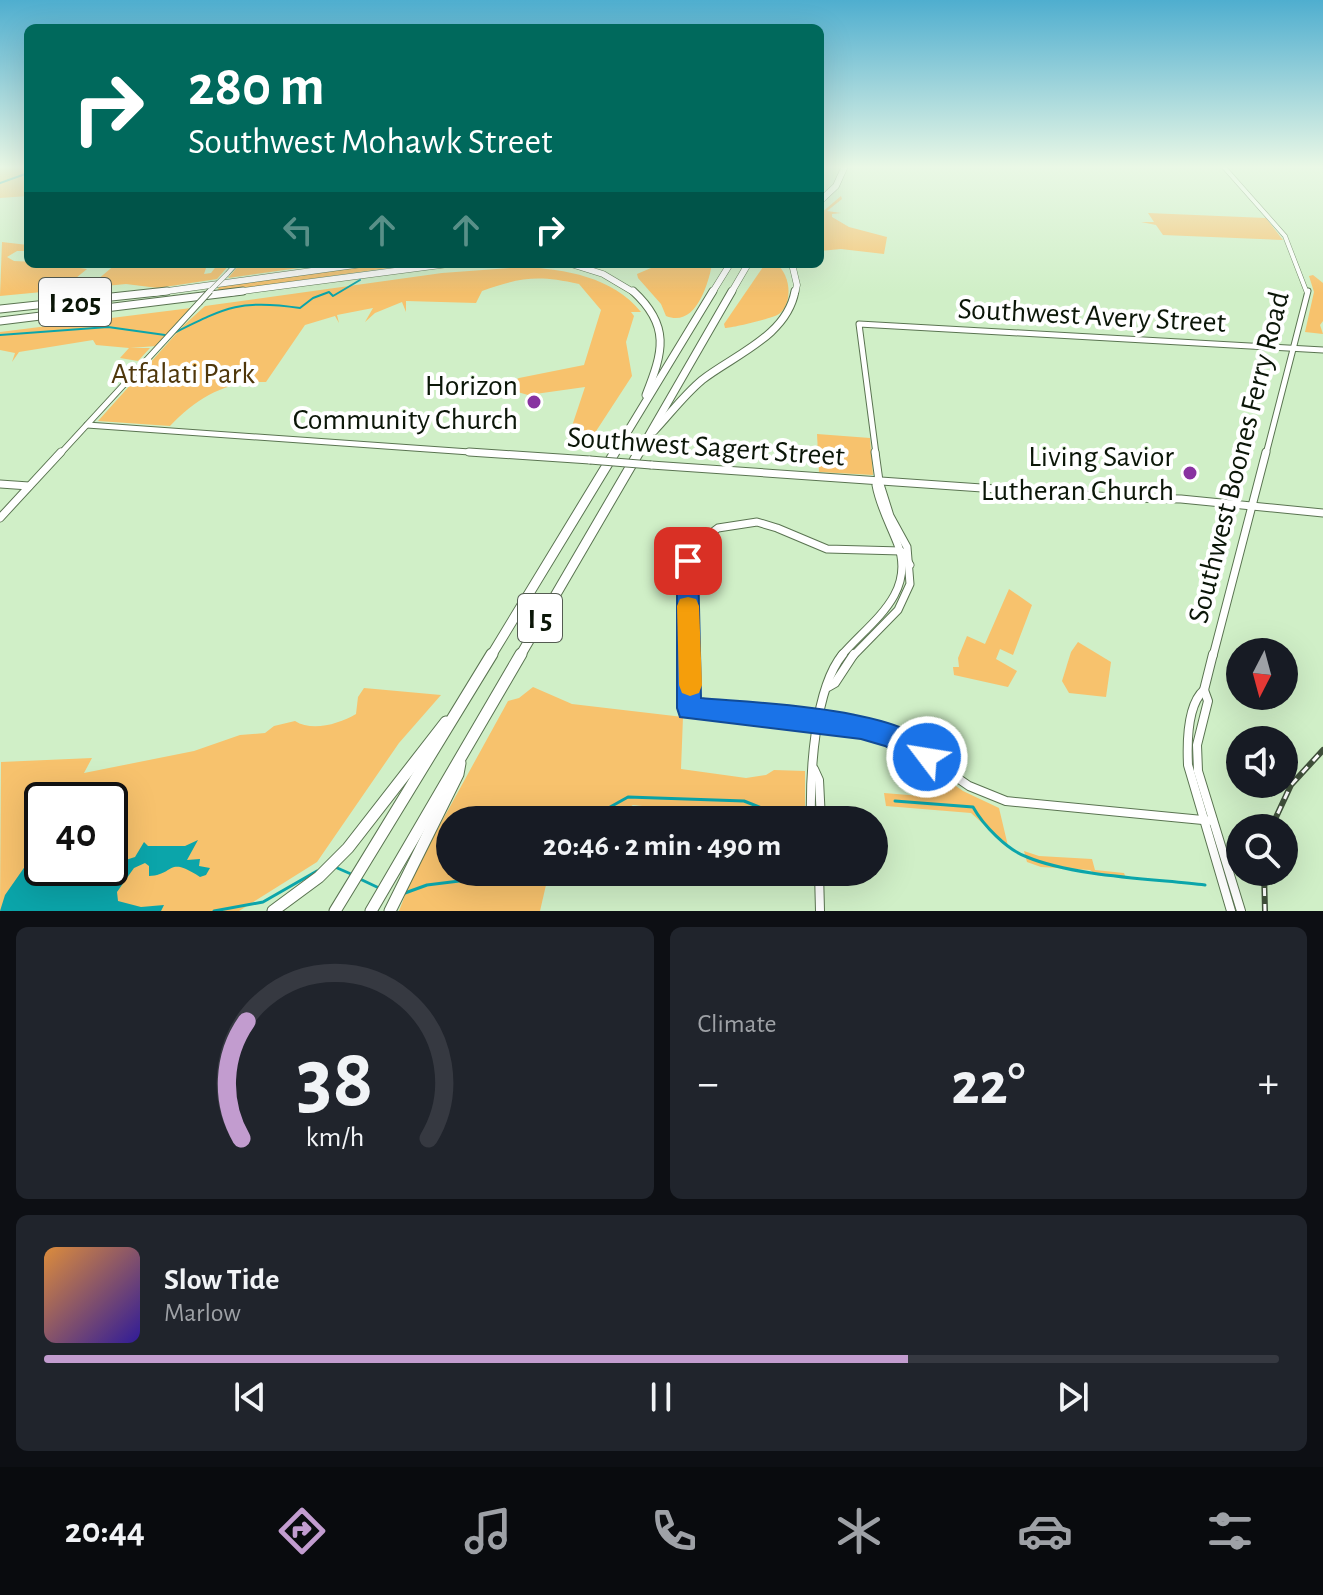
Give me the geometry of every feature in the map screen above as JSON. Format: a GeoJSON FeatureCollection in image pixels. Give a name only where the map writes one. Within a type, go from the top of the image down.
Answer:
{"type":"FeatureCollection","features":[{"type":"Feature","properties":{"kind":"highway","name":"I 205"},"geometry":{"type":"LineString","coordinates":[[0,309],[125,297],[334,268]]}},
{"type":"Feature","properties":{"kind":"highway","name":"I 205"},"geometry":{"type":"LineString","coordinates":[[0,321],[418,268]]}},
{"type":"Feature","properties":{"kind":"highway"},"geometry":{"type":"LineString","coordinates":[[582,268],[619,281],[643,300],[655,319],[660,333],[660,355],[636,418]]}},
{"type":"Feature","properties":{"kind":"highway","name":"I 5"},"geometry":{"type":"LineString","coordinates":[[338,907],[728,268]]}},
{"type":"Feature","properties":{"kind":"highway","name":"I 5"},"geometry":{"type":"LineString","coordinates":[[400,874],[458,774],[461,755],[746,268]]}},
{"type":"Feature","properties":{"kind":"highway"},"geometry":{"type":"LineString","coordinates":[[642,444],[700,382],[766,336],[786,317],[797,293],[793,268]]}},
{"type":"Feature","properties":{"kind":"highway"},"geometry":{"type":"LineString","coordinates":[[273,911],[319,877],[351,844],[432,737],[458,710]]}},
{"type":"Feature","properties":{"kind":"highway"},"geometry":{"type":"LineString","coordinates":[[371,911],[400,874]]}},
{"type":"Feature","properties":{"kind":"highway"},"geometry":{"type":"LineString","coordinates":[[390,911],[400,874]]}},
{"type":"Feature","properties":{"kind":"main road","name":"Southwest Boones Ferry Road"},"geometry":{"type":"LineString","coordinates":[[1241,911],[1191,778],[1187,746],[1197,696],[1204,690],[1308,292],[1306,281],[1283,233],[1261,209]]}},
{"type":"Feature","properties":{"kind":"main road"},"geometry":{"type":"LineString","coordinates":[[0,518],[232,268]]}},
{"type":"Feature","properties":{"kind":"main road","name":"Southwest Avery Street"},"geometry":{"type":"LineString","coordinates":[[879,481],[859,324],[1323,350]]}},
{"type":"Feature","properties":{"kind":"main road","name":"Southwest Sagert Street"},"geometry":{"type":"LineString","coordinates":[[87,425],[1323,513]]}},
{"type":"Feature","properties":{"kind":"main road"},"geometry":{"type":"LineString","coordinates":[[879,481],[876,485],[879,506],[906,563]]}},
{"type":"Feature","properties":{"kind":"main road"},"geometry":{"type":"LineString","coordinates":[[810,806],[809,778],[813,769],[817,721],[828,687],[835,683],[856,651],[898,610],[908,590],[906,545],[890,516],[879,481]]}},
{"type":"Feature","properties":{"kind":"main road"},"geometry":{"type":"LineString","coordinates":[[0,484],[29,486]]}},
{"type":"Feature","properties":{"kind":"main road"},"geometry":{"type":"LineString","coordinates":[[900,550],[823,549],[759,523],[737,522],[708,533],[695,547],[687,568],[691,661],[689,708],[861,726],[891,735],[969,786],[1006,801],[1209,821]]}},
{"type":"Feature","properties":{"kind":"main road"},"geometry":{"type":"LineString","coordinates":[[888,552],[906,563]]}},
{"type":"Feature","properties":{"kind":"main road"},"geometry":{"type":"LineString","coordinates":[[813,769],[819,780],[820,806]]}},
{"type":"Feature","properties":{"kind":"main road","name":"Southwest Boones Ferry Road"},"geometry":{"type":"LineString","coordinates":[[1209,821],[1231,911]]}},
{"type":"Feature","properties":{"kind":"main road"},"geometry":{"type":"LineString","coordinates":[[819,886],[820,911]]}},
{"type":"Feature","properties":{"kind":"green space"},"geometry":{"type":"Polygon","coordinates":[[[830,209],[827,211],[841,213],[832,214],[832,217],[849,227],[887,237],[884,254],[841,249],[824,251],[824,211],[830,209]]]}},
{"type":"Feature","properties":{"kind":"green space"},"geometry":{"type":"Polygon","coordinates":[[[1148,213],[1266,218],[1283,240],[1163,235],[1156,225],[1141,222],[1154,222],[1148,213]]]}},
{"type":"Feature","properties":{"kind":"green space"},"geometry":{"type":"Polygon","coordinates":[[[2,242],[24,245],[24,251],[7,257],[24,261],[24,268],[87,269],[76,278],[97,280],[111,268],[206,268],[204,274],[211,273],[215,268],[227,268],[217,279],[158,288],[126,284],[0,296],[2,242]]]}},
{"type":"Feature","properties":{"kind":"green space"},"geometry":{"type":"Polygon","coordinates":[[[237,268],[299,268],[228,278],[237,268]]]}},
{"type":"Feature","properties":{"kind":"green space"},"geometry":{"type":"Polygon","coordinates":[[[354,268],[388,268],[216,292],[220,286],[354,268]]]}},
{"type":"Feature","properties":{"kind":"green space","name":"Atfalati Park"},"geometry":{"type":"Polygon","coordinates":[[[534,268],[571,273],[617,290],[641,312],[631,312],[634,316],[626,342],[632,376],[587,445],[566,444],[585,387],[528,395],[514,391],[513,381],[519,378],[584,365],[601,310],[579,284],[552,279],[519,280],[482,291],[476,303],[406,301],[406,312],[402,302],[375,313],[365,322],[373,308],[337,315],[339,323],[335,316],[305,325],[266,382],[251,382],[213,393],[170,426],[98,421],[184,325],[205,306],[442,273],[534,268]]]}},
{"type":"Feature","properties":{"kind":"green space"},"geometry":{"type":"Polygon","coordinates":[[[651,268],[711,268],[698,303],[685,316],[676,318],[666,316],[661,304],[637,274],[651,268]]]}},
{"type":"Feature","properties":{"kind":"green space"},"geometry":{"type":"Polygon","coordinates":[[[762,268],[781,268],[787,281],[788,295],[779,314],[744,325],[725,328],[724,324],[762,268]]]}},
{"type":"Feature","properties":{"kind":"green space"},"geometry":{"type":"Polygon","coordinates":[[[1313,275],[1323,283],[1323,321],[1320,325],[1323,334],[1305,332],[1314,292],[1309,276],[1313,275]]]}},
{"type":"Feature","properties":{"kind":"green space"},"geometry":{"type":"Polygon","coordinates":[[[191,308],[157,346],[130,348],[150,348],[138,361],[120,358],[129,348],[96,345],[93,340],[19,352],[12,362],[15,353],[0,350],[0,332],[191,308]]]}},
{"type":"Feature","properties":{"kind":"green space"},"geometry":{"type":"Polygon","coordinates":[[[817,434],[870,438],[873,475],[819,472],[817,434]]]}},
{"type":"Feature","properties":{"kind":"green space"},"geometry":{"type":"Polygon","coordinates":[[[1009,589],[1032,605],[1013,655],[1000,649],[996,659],[1017,671],[1008,687],[954,675],[953,667],[959,667],[958,658],[967,636],[985,644],[1009,589]]]}},
{"type":"Feature","properties":{"kind":"green space"},"geometry":{"type":"Polygon","coordinates":[[[1078,642],[1111,662],[1106,697],[1069,693],[1062,681],[1071,652],[1078,642]]]}},
{"type":"Feature","properties":{"kind":"green space"},"geometry":{"type":"Polygon","coordinates":[[[533,687],[572,704],[683,717],[681,769],[746,778],[766,775],[774,770],[805,771],[805,806],[450,806],[508,701],[519,698],[533,687]]]}},
{"type":"Feature","properties":{"kind":"green space"},"geometry":{"type":"Polygon","coordinates":[[[364,688],[441,695],[399,743],[317,862],[239,911],[0,911],[1,762],[92,758],[84,773],[194,751],[240,735],[265,733],[274,726],[295,721],[317,726],[334,724],[356,714],[358,697],[364,688]]]}},
{"type":"Feature","properties":{"kind":"green space"},"geometry":{"type":"Polygon","coordinates":[[[933,770],[963,791],[999,808],[1008,846],[971,813],[886,806],[884,793],[933,797],[937,794],[933,770]]]}},
{"type":"Feature","properties":{"kind":"green space"},"geometry":{"type":"Polygon","coordinates":[[[436,832],[436,886],[546,886],[540,911],[399,911],[414,872],[436,832]]]}},
{"type":"Feature","properties":{"kind":"green space"},"geometry":{"type":"Polygon","coordinates":[[[1024,851],[1039,856],[1092,859],[1095,870],[1124,873],[1126,878],[1096,875],[1090,870],[1041,867],[1027,862],[1024,851]]]}},
{"type":"Feature","properties":{"kind":"water"},"geometry":{"type":"Polygon","coordinates":[[[198,840],[187,860],[200,859],[199,866],[210,868],[206,875],[200,877],[176,867],[149,876],[149,866],[145,863],[134,868],[128,876],[128,859],[135,857],[144,842],[148,846],[185,846],[198,840]]]}},
{"type":"Feature","properties":{"kind":"water"},"geometry":{"type":"Polygon","coordinates":[[[24,868],[24,886],[121,886],[117,892],[118,901],[141,907],[164,905],[161,911],[0,911],[5,895],[24,868]]]}},
{"type":"Feature","properties":{"kind":"waterway"},"geometry":{"type":"LineString","coordinates":[[174,333],[234,307],[263,304],[300,308],[313,298],[329,292],[333,296],[360,280]]}},
{"type":"Feature","properties":{"kind":"waterway"},"geometry":{"type":"LineString","coordinates":[[0,335],[108,327],[165,335]]}},
{"type":"Feature","properties":{"kind":"waterway"},"geometry":{"type":"LineString","coordinates":[[612,806],[628,797],[744,801],[757,806]]}},
{"type":"Feature","properties":{"kind":"waterway"},"geometry":{"type":"LineString","coordinates":[[895,801],[973,807],[989,829],[1019,854],[1067,869],[1205,885]]}},
{"type":"Feature","properties":{"kind":"waterway"},"geometry":{"type":"LineString","coordinates":[[335,867],[351,874]]}},
{"type":"Feature","properties":{"kind":"waterway"},"geometry":{"type":"LineString","coordinates":[[214,911],[263,902],[317,871]]}},
{"type":"Feature","properties":{"kind":"waterway"},"geometry":{"type":"LineString","coordinates":[[360,879],[379,888]]}},
{"type":"Feature","properties":{"kind":"waterway"},"geometry":{"type":"LineString","coordinates":[[405,893],[436,884]]}},
{"type":"Feature","properties":{"kind":"railway"},"geometry":{"type":"LineString","coordinates":[[1278,814],[1291,785],[1323,750]]}},
{"type":"Feature","properties":{"kind":"railway"},"geometry":{"type":"LineString","coordinates":[[1264,886],[1265,911]]}},
{"type":"Feature","properties":{"kind":"slow traffic"},"geometry":{"type":"LineString","coordinates":[[688,606],[690,685]]}},
{"type":"Feature","properties":{"kind":"place","name":"Horizon Community Church"},"geometry":{"type":"Point","coordinates":[534,402]}},
{"type":"Feature","properties":{"kind":"place","name":"Living Savior Lutheran Church"},"geometry":{"type":"Point","coordinates":[1190,473]}},
{"type":"Feature","properties":{"kind":"route"},"geometry":{"type":"LineString","coordinates":[[688,561],[689,708],[861,726],[891,735],[927,757]]}}]}
